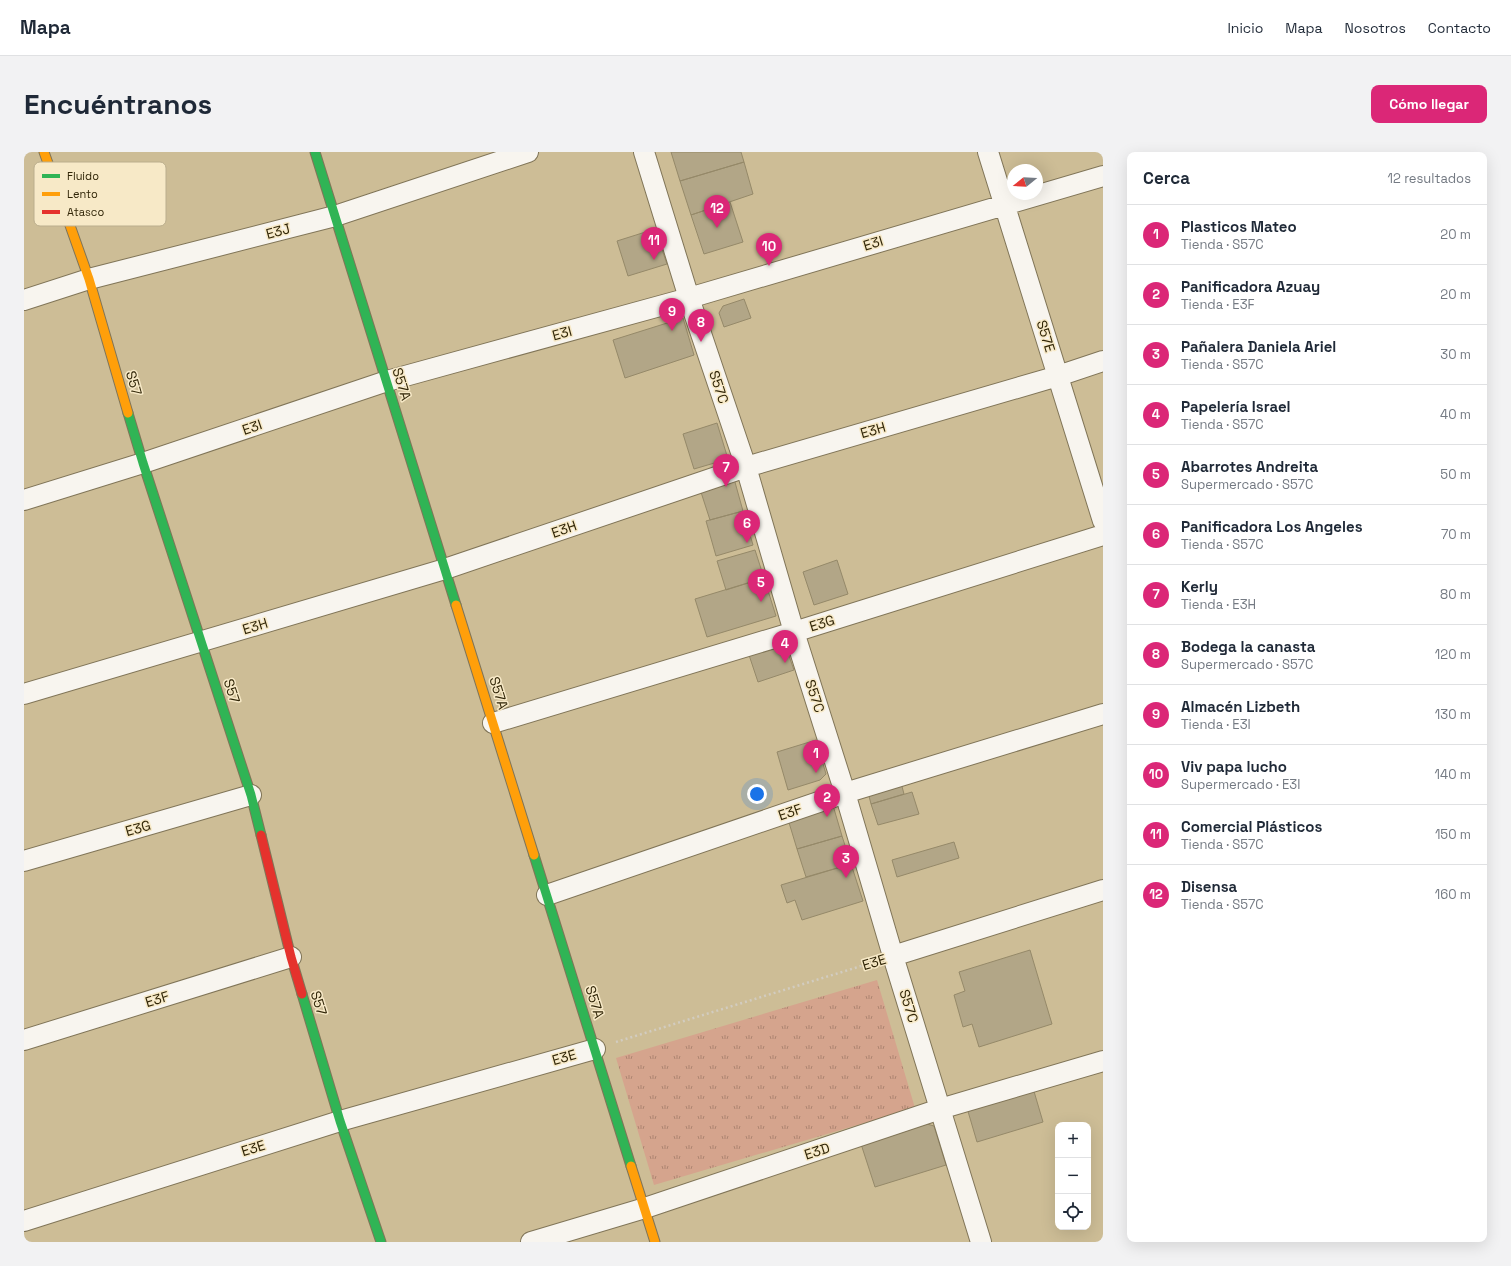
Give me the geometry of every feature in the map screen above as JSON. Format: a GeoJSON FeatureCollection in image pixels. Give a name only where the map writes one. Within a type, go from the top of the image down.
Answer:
{"type":"FeatureCollection","features":[{"type":"Feature","properties":{"kind":"street","name":"S57"},"geometry":{"type":"LineString","coordinates":[[44,152],[48,162]]}},
{"type":"Feature","properties":{"kind":"street","name":"S57A"},"geometry":{"type":"LineString","coordinates":[[315,152],[655,1242]]}},
{"type":"Feature","properties":{"kind":"street","name":"E3J"},"geometry":{"type":"LineString","coordinates":[[24,300],[89,279],[335,216],[528,152]]}},
{"type":"Feature","properties":{"kind":"street","name":"S57C"},"geometry":{"type":"LineString","coordinates":[[644,152],[689,298],[746,467],[794,632],[845,793],[893,956],[981,1242]]}},
{"type":"Feature","properties":{"kind":"street","name":"S57E"},"geometry":{"type":"LineString","coordinates":[[988,152],[1103,521]]}},
{"type":"Feature","properties":{"kind":"street","name":"E3I"},"geometry":{"type":"LineString","coordinates":[[24,500],[143,463],[387,381],[689,298],[1103,176]]}},
{"type":"Feature","properties":{"kind":"street","name":"S57"},"geometry":{"type":"LineString","coordinates":[[70,226],[89,279],[143,463],[251,795],[291,957],[340,1121],[381,1242]]}},
{"type":"Feature","properties":{"kind":"street","name":"E3H"},"geometry":{"type":"LineString","coordinates":[[24,694],[445,569],[746,467],[1058,376],[1103,361]]}},
{"type":"Feature","properties":{"kind":"street","name":"E3G"},"geometry":{"type":"LineString","coordinates":[[493,723],[794,632],[1103,535]]}},
{"type":"Feature","properties":{"kind":"street","name":"E3F"},"geometry":{"type":"LineString","coordinates":[[547,895],[845,793],[1103,714]]}},
{"type":"Feature","properties":{"kind":"street","name":"E3G"},"geometry":{"type":"LineString","coordinates":[[24,861],[251,795]]}},
{"type":"Feature","properties":{"kind":"street","name":"E3E"},"geometry":{"type":"LineString","coordinates":[[893,956],[1103,890]]}},
{"type":"Feature","properties":{"kind":"street","name":"E3F"},"geometry":{"type":"LineString","coordinates":[[24,1040],[291,957]]}},
{"type":"Feature","properties":{"kind":"street","name":"E3E"},"geometry":{"type":"LineString","coordinates":[[24,1220],[340,1121],[595,1048]]}},
{"type":"Feature","properties":{"kind":"street","name":"E3D"},"geometry":{"type":"LineString","coordinates":[[531,1242],[645,1208],[940,1109],[1103,1061]]}},
{"type":"Feature","properties":{"kind":"path","name":"E3E"},"geometry":{"type":"LineString","coordinates":[[595,1048],[893,956]]}},
{"type":"Feature","properties":{"kind":"green space"},"geometry":{"type":"Polygon","coordinates":[[[877,980],[915,1108],[654,1185],[616,1058],[877,980]]]}},
{"type":"Feature","properties":{"kind":"building"},"geometry":{"type":"Polygon","coordinates":[[[671,152],[741,152],[744,162],[680,181],[671,152]]]}},
{"type":"Feature","properties":{"kind":"building"},"geometry":{"type":"Polygon","coordinates":[[[744,162],[753,194],[691,215],[680,181],[744,162]]]}},
{"type":"Feature","properties":{"kind":"building"},"geometry":{"type":"Polygon","coordinates":[[[730,202],[743,242],[704,254],[691,215],[730,202]]]}},
{"type":"Feature","properties":{"kind":"building"},"geometry":{"type":"Polygon","coordinates":[[[655,229],[667,264],[628,276],[617,241],[655,229]]]}},
{"type":"Feature","properties":{"kind":"building"},"geometry":{"type":"Polygon","coordinates":[[[744,299],[751,318],[724,327],[719,313],[723,306],[744,299]]]}},
{"type":"Feature","properties":{"kind":"building"},"geometry":{"type":"Polygon","coordinates":[[[683,318],[694,355],[625,378],[613,340],[683,318]]]}},
{"type":"Feature","properties":{"kind":"building"},"geometry":{"type":"Polygon","coordinates":[[[717,423],[728,459],[694,469],[683,434],[717,423]]]}},
{"type":"Feature","properties":{"kind":"building"},"geometry":{"type":"Polygon","coordinates":[[[733,475],[743,511],[710,520],[699,486],[733,475]]]}},
{"type":"Feature","properties":{"kind":"building"},"geometry":{"type":"Polygon","coordinates":[[[743,511],[753,545],[716,556],[706,521],[743,511]]]}},
{"type":"Feature","properties":{"kind":"building"},"geometry":{"type":"Polygon","coordinates":[[[755,550],[764,578],[726,590],[717,561],[755,550]]]}},
{"type":"Feature","properties":{"kind":"building"},"geometry":{"type":"Polygon","coordinates":[[[837,560],[848,594],[814,605],[803,572],[837,560]]]}},
{"type":"Feature","properties":{"kind":"building"},"geometry":{"type":"Polygon","coordinates":[[[764,578],[776,616],[707,637],[695,599],[764,578]]]}},
{"type":"Feature","properties":{"kind":"building"},"geometry":{"type":"Polygon","coordinates":[[[784,642],[794,670],[758,682],[747,649],[784,642]]]}},
{"type":"Feature","properties":{"kind":"building"},"geometry":{"type":"Polygon","coordinates":[[[816,740],[826,774],[820,780],[788,790],[777,752],[816,740]]]}},
{"type":"Feature","properties":{"kind":"building"},"geometry":{"type":"Polygon","coordinates":[[[900,779],[904,794],[871,804],[868,792],[900,779]]]}},
{"type":"Feature","properties":{"kind":"building"},"geometry":{"type":"Polygon","coordinates":[[[912,792],[919,814],[878,825],[871,804],[912,792]]]}},
{"type":"Feature","properties":{"kind":"building"},"geometry":{"type":"Polygon","coordinates":[[[832,802],[842,836],[797,849],[787,816],[832,802]]]}},
{"type":"Feature","properties":{"kind":"building"},"geometry":{"type":"Polygon","coordinates":[[[842,836],[851,864],[806,877],[797,849],[842,836]]]}},
{"type":"Feature","properties":{"kind":"building"},"geometry":{"type":"Polygon","coordinates":[[[954,842],[959,858],[897,877],[892,860],[954,842]]]}},
{"type":"Feature","properties":{"kind":"building"},"geometry":{"type":"Polygon","coordinates":[[[851,864],[863,901],[802,920],[795,900],[787,903],[781,885],[851,864]]]}},
{"type":"Feature","properties":{"kind":"building"},"geometry":{"type":"Polygon","coordinates":[[[1030,950],[1052,1024],[979,1047],[972,1024],[963,1027],[954,995],[965,991],[959,972],[1030,950]]]}},
{"type":"Feature","properties":{"kind":"building"},"geometry":{"type":"Polygon","coordinates":[[[1033,1088],[1043,1122],[977,1142],[967,1108],[1033,1088]]]}},
{"type":"Feature","properties":{"kind":"building"},"geometry":{"type":"Polygon","coordinates":[[[927,1124],[934,1126],[946,1165],[875,1187],[861,1144],[927,1124]]]}},
{"type":"Feature","properties":{"kind":"traffic: fast"},"geometry":{"type":"LineString","coordinates":[[315,152],[456,605]]}},
{"type":"Feature","properties":{"kind":"traffic: fast"},"geometry":{"type":"LineString","coordinates":[[128,413],[251,795],[261,835]]}},
{"type":"Feature","properties":{"kind":"traffic: fast"},"geometry":{"type":"LineString","coordinates":[[534,855],[631,1166]]}},
{"type":"Feature","properties":{"kind":"traffic: fast"},"geometry":{"type":"LineString","coordinates":[[302,994],[340,1121],[381,1242]]}},
{"type":"Feature","properties":{"kind":"traffic: slow"},"geometry":{"type":"LineString","coordinates":[[44,152],[48,162]]}},
{"type":"Feature","properties":{"kind":"traffic: slow"},"geometry":{"type":"LineString","coordinates":[[70,226],[89,279],[128,413]]}},
{"type":"Feature","properties":{"kind":"traffic: slow"},"geometry":{"type":"LineString","coordinates":[[456,605],[534,855]]}},
{"type":"Feature","properties":{"kind":"traffic: slow"},"geometry":{"type":"LineString","coordinates":[[631,1166],[655,1242]]}},
{"type":"Feature","properties":{"kind":"traffic: jam"},"geometry":{"type":"LineString","coordinates":[[261,835],[291,957],[302,994]]}},
{"type":"Feature","properties":{"kind":"place","name":"Disensa"},"geometry":{"type":"Point","coordinates":[717,228]}},
{"type":"Feature","properties":{"kind":"place","name":"Comercial Plásticos"},"geometry":{"type":"Point","coordinates":[654,260]}},
{"type":"Feature","properties":{"kind":"place","name":"Viv papa lucho"},"geometry":{"type":"Point","coordinates":[769,266]}},
{"type":"Feature","properties":{"kind":"place","name":"Almacén Lizbeth"},"geometry":{"type":"Point","coordinates":[672,331]}},
{"type":"Feature","properties":{"kind":"place","name":"Bodega la canasta"},"geometry":{"type":"Point","coordinates":[701,342]}},
{"type":"Feature","properties":{"kind":"place","name":"Kerly"},"geometry":{"type":"Point","coordinates":[726,487]}},
{"type":"Feature","properties":{"kind":"place","name":"Panificadora Los Angeles"},"geometry":{"type":"Point","coordinates":[747,543]}},
{"type":"Feature","properties":{"kind":"place","name":"Abarrotes Andreita"},"geometry":{"type":"Point","coordinates":[761,602]}},
{"type":"Feature","properties":{"kind":"place","name":"Papelería Israel"},"geometry":{"type":"Point","coordinates":[785,663]}},
{"type":"Feature","properties":{"kind":"place","name":"Plasticos Mateo"},"geometry":{"type":"Point","coordinates":[816,773]}},
{"type":"Feature","properties":{"kind":"place","name":"Panificadora Azuay"},"geometry":{"type":"Point","coordinates":[827,817]}},
{"type":"Feature","properties":{"kind":"place","name":"Pañalera Daniela Ariel"},"geometry":{"type":"Point","coordinates":[846,878]}}]}
